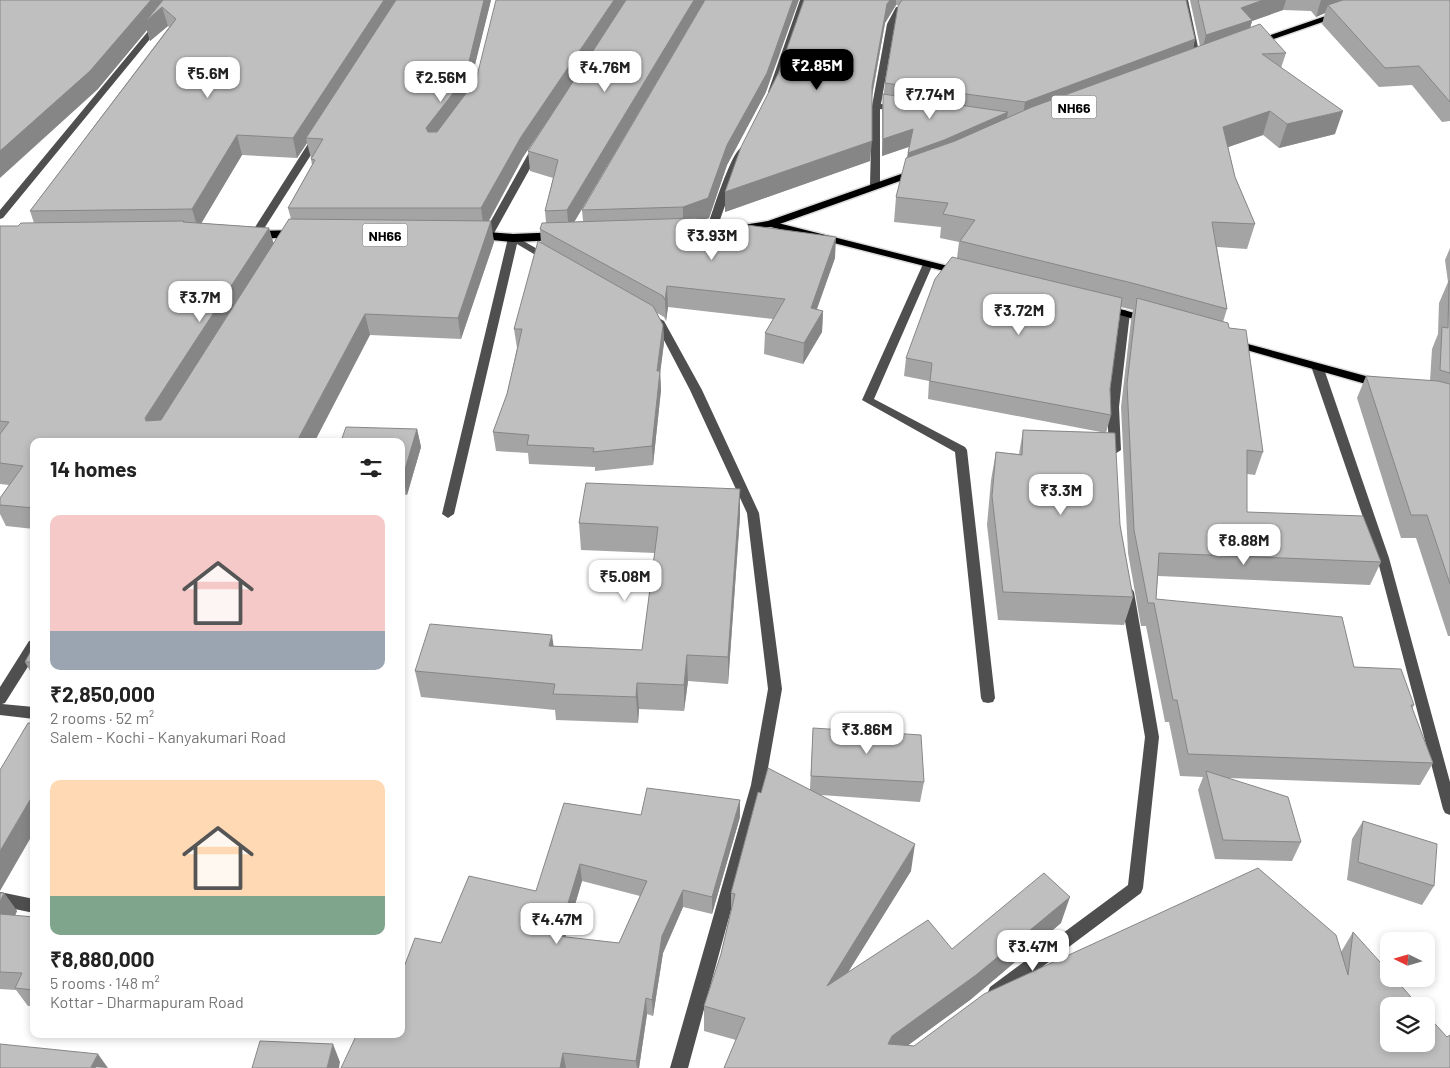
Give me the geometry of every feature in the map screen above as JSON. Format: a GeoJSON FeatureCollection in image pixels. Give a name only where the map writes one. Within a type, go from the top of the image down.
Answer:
{"type":"FeatureCollection","features":[{"type":"Feature","properties":{"kind":"highway"},"geometry":{"type":"LineString","coordinates":[[1243,46],[1381,0]]}},
{"type":"Feature","properties":{"kind":"highway"},"geometry":{"type":"LineString","coordinates":[[706,231],[734,230],[770,224],[929,167]]}},
{"type":"Feature","properties":{"kind":"highway"},"geometry":{"type":"LineString","coordinates":[[235,235],[288,238],[310,234]]}},
{"type":"Feature","properties":{"kind":"highway"},"geometry":{"type":"LineString","coordinates":[[459,235],[488,235],[512,238],[573,236]]}},
{"type":"Feature","properties":{"kind":"main road"},"geometry":{"type":"LineString","coordinates":[[770,224],[975,276]]}},
{"type":"Feature","properties":{"kind":"main road"},"geometry":{"type":"LineString","coordinates":[[1097,306],[1164,324]]}},
{"type":"Feature","properties":{"kind":"main road"},"geometry":{"type":"LineString","coordinates":[[1221,340],[1393,387]]}},
{"type":"Feature","properties":{"kind":"street"},"geometry":{"type":"LineString","coordinates":[[0,216],[178,0]]}},
{"type":"Feature","properties":{"kind":"street"},"geometry":{"type":"LineString","coordinates":[[767,101],[804,0]]}},
{"type":"Feature","properties":{"kind":"street"},"geometry":{"type":"LineString","coordinates":[[1184,0],[1197,61]]}},
{"type":"Feature","properties":{"kind":"street"},"geometry":{"type":"LineString","coordinates":[[875,186],[876,106],[891,24],[899,9],[926,10]]}},
{"type":"Feature","properties":{"kind":"street"},"geometry":{"type":"LineString","coordinates":[[876,106],[905,110]]}},
{"type":"Feature","properties":{"kind":"street"},"geometry":{"type":"LineString","coordinates":[[255,235],[324,127]]}},
{"type":"Feature","properties":{"kind":"street"},"geometry":{"type":"LineString","coordinates":[[488,235],[540,142]]}},
{"type":"Feature","properties":{"kind":"street"},"geometry":{"type":"LineString","coordinates":[[706,231],[746,142]]}},
{"type":"Feature","properties":{"kind":"street"},"geometry":{"type":"LineString","coordinates":[[448,514],[512,238],[556,262]]}},
{"type":"Feature","properties":{"kind":"street"},"geometry":{"type":"LineString","coordinates":[[928,264],[868,400],[961,450],[988,698]]}},
{"type":"Feature","properties":{"kind":"street"},"geometry":{"type":"LineString","coordinates":[[642,311],[659,321],[696,390],[753,513],[775,689],[758,785],[679,1068]]}},
{"type":"Feature","properties":{"kind":"street"},"geometry":{"type":"LineString","coordinates":[[1116,465],[1113,407],[1125,313]]}},
{"type":"Feature","properties":{"kind":"street"},"geometry":{"type":"LineString","coordinates":[[1317,366],[1383,558],[1450,809]]}},
{"type":"Feature","properties":{"kind":"street"},"geometry":{"type":"LineString","coordinates":[[983,1002],[1135,888],[1152,737],[1125,582]]}},
{"type":"Feature","properties":{"kind":"street"},"geometry":{"type":"LineString","coordinates":[[0,698],[30,651]]}},
{"type":"Feature","properties":{"kind":"street"},"geometry":{"type":"LineString","coordinates":[[0,709],[30,713]]}},
{"type":"Feature","properties":{"kind":"street"},"geometry":{"type":"LineString","coordinates":[[0,898],[30,905]]}},
{"type":"Feature","properties":{"kind":"building"},"geometry":{"type":"Polygon","coordinates":[[[0,0],[151,0],[90,71],[0,151],[0,0]]]}},
{"type":"Feature","properties":{"kind":"building"},"geometry":{"type":"Polygon","coordinates":[[[163,0],[384,0],[293,138],[237,135],[192,209],[30,211],[176,19],[162,7],[145,22],[163,0]]]}},
{"type":"Feature","properties":{"kind":"building"},"geometry":{"type":"Polygon","coordinates":[[[396,0],[484,0],[465,78],[426,128],[428,132],[437,132],[476,80],[496,0],[614,0],[521,137],[481,208],[288,208],[315,160],[311,159],[323,139],[306,138],[396,0]]]}},
{"type":"Feature","properties":{"kind":"building"},"geometry":{"type":"Polygon","coordinates":[[[626,0],[694,0],[567,210],[545,211],[558,160],[528,151],[626,0]]]}},
{"type":"Feature","properties":{"kind":"building"},"geometry":{"type":"Polygon","coordinates":[[[705,0],[793,0],[767,73],[727,145],[708,198],[683,207],[582,210],[705,0]]]}},
{"type":"Feature","properties":{"kind":"building"},"geometry":{"type":"Polygon","coordinates":[[[804,0],[890,0],[887,4],[872,86],[872,141],[725,192],[741,147],[778,74],[804,0]]]}},
{"type":"Feature","properties":{"kind":"building"},"geometry":{"type":"Polygon","coordinates":[[[902,0],[1186,0],[1195,39],[1025,102],[885,83],[898,6],[902,0]]]}},
{"type":"Feature","properties":{"kind":"building"},"geometry":{"type":"Polygon","coordinates":[[[1198,0],[1263,0],[1241,8],[1252,20],[1206,35],[1198,0]]]}},
{"type":"Feature","properties":{"kind":"building"},"geometry":{"type":"Polygon","coordinates":[[[1343,0],[1450,0],[1450,102],[1419,66],[1385,68],[1328,5],[1343,0]]]}},
{"type":"Feature","properties":{"kind":"building"},"geometry":{"type":"Polygon","coordinates":[[[1260,24],[1286,53],[1262,54],[1343,111],[1287,124],[1270,111],[1223,127],[1235,177],[1255,224],[1212,222],[1227,309],[1136,284],[960,241],[975,220],[943,214],[948,203],[896,197],[906,158],[955,141],[1032,107],[1260,24]]]}},
{"type":"Feature","properties":{"kind":"building"},"geometry":{"type":"Polygon","coordinates":[[[883,94],[1008,112],[944,140],[908,153],[913,129],[883,139],[883,94]]]}},
{"type":"Feature","properties":{"kind":"building"},"geometry":{"type":"Polygon","coordinates":[[[695,218],[836,237],[811,308],[823,311],[804,343],[765,333],[785,299],[667,286],[665,300],[663,296],[540,229],[542,223],[695,218]]]}},
{"type":"Feature","properties":{"kind":"building"},"geometry":{"type":"Polygon","coordinates":[[[289,219],[491,221],[458,318],[365,314],[299,438],[30,438],[30,508],[0,505],[0,498],[23,466],[0,463],[0,434],[9,422],[0,421],[0,226],[18,226],[21,223],[184,221],[269,228],[145,418],[146,421],[161,420],[289,219]]]}},
{"type":"Feature","properties":{"kind":"building"},"geometry":{"type":"Polygon","coordinates":[[[538,241],[653,306],[663,325],[657,371],[660,371],[652,446],[593,452],[594,448],[527,445],[529,435],[493,432],[507,394],[522,329],[514,329],[538,241]]]}},
{"type":"Feature","properties":{"kind":"building"},"geometry":{"type":"Polygon","coordinates":[[[952,257],[1122,298],[1110,389],[1111,415],[930,381],[932,363],[906,358],[935,279],[952,257]]]}},
{"type":"Feature","properties":{"kind":"building"},"geometry":{"type":"Polygon","coordinates":[[[1449,281],[1450,373],[1440,370],[1442,327],[1448,328],[1449,281]]]}},
{"type":"Feature","properties":{"kind":"building"},"geometry":{"type":"Polygon","coordinates":[[[1137,298],[1228,323],[1229,328],[1246,330],[1263,452],[1247,450],[1247,512],[1363,516],[1381,562],[1159,553],[1156,599],[1342,617],[1354,667],[1401,669],[1414,705],[1411,705],[1433,763],[1188,754],[1177,700],[1173,700],[1154,603],[1148,603],[1134,530],[1127,384],[1137,298]]]}},
{"type":"Feature","properties":{"kind":"building"},"geometry":{"type":"Polygon","coordinates":[[[1366,376],[1438,381],[1450,384],[1450,584],[1427,515],[1411,515],[1366,376]]]}},
{"type":"Feature","properties":{"kind":"building"},"geometry":{"type":"Polygon","coordinates":[[[346,427],[417,429],[405,469],[405,438],[342,438],[346,427]]]}},
{"type":"Feature","properties":{"kind":"building"},"geometry":{"type":"Polygon","coordinates":[[[1023,430],[1115,433],[1120,525],[1133,597],[1003,592],[992,496],[996,452],[1022,455],[1023,430]]]}},
{"type":"Feature","properties":{"kind":"building"},"geometry":{"type":"Polygon","coordinates":[[[586,483],[740,489],[728,657],[687,655],[684,685],[637,683],[636,697],[553,694],[555,684],[415,671],[430,624],[552,635],[549,646],[642,650],[658,527],[579,523],[586,483]]]}},
{"type":"Feature","properties":{"kind":"building"},"geometry":{"type":"Polygon","coordinates":[[[30,653],[30,662],[25,662],[30,653]]]}},
{"type":"Feature","properties":{"kind":"building"},"geometry":{"type":"Polygon","coordinates":[[[28,723],[30,723],[30,800],[0,851],[0,770],[28,723]]]}},
{"type":"Feature","properties":{"kind":"building"},"geometry":{"type":"Polygon","coordinates":[[[813,728],[921,735],[924,782],[811,776],[813,728]]]}},
{"type":"Feature","properties":{"kind":"building"},"geometry":{"type":"Polygon","coordinates":[[[768,768],[915,844],[827,986],[928,920],[952,949],[1044,873],[1070,897],[976,975],[892,1036],[888,1044],[914,1046],[984,994],[1258,868],[1336,935],[1348,975],[1353,932],[1380,962],[1380,988],[1403,988],[1411,997],[1380,997],[1380,1052],[1435,1052],[1435,1024],[1447,1037],[1450,1035],[1450,1068],[724,1068],[745,1018],[704,1006],[721,954],[735,894],[731,893],[758,792],[761,793],[768,768]]]}},
{"type":"Feature","properties":{"kind":"building"},"geometry":{"type":"Polygon","coordinates":[[[1206,771],[1288,797],[1301,842],[1223,840],[1206,771]]]}},
{"type":"Feature","properties":{"kind":"building"},"geometry":{"type":"Polygon","coordinates":[[[647,788],[740,800],[712,897],[683,890],[662,936],[652,1000],[646,998],[636,1061],[563,1053],[560,1068],[341,1068],[355,1038],[405,1038],[405,964],[415,938],[441,943],[469,876],[536,891],[564,803],[641,815],[647,788]],[[580,864],[558,936],[619,943],[647,881],[580,864]]]}},
{"type":"Feature","properties":{"kind":"building"},"geometry":{"type":"Polygon","coordinates":[[[1363,821],[1437,844],[1434,886],[1358,862],[1363,821]]]}},
{"type":"Feature","properties":{"kind":"building"},"geometry":{"type":"Polygon","coordinates":[[[0,893],[4,893],[0,902],[0,893]]]}},
{"type":"Feature","properties":{"kind":"building"},"geometry":{"type":"Polygon","coordinates":[[[0,914],[30,917],[30,990],[15,988],[22,973],[0,972],[0,914]]]}},
{"type":"Feature","properties":{"kind":"building"},"geometry":{"type":"Polygon","coordinates":[[[260,1041],[333,1044],[327,1068],[252,1068],[260,1041]]]}},
{"type":"Feature","properties":{"kind":"building"},"geometry":{"type":"Polygon","coordinates":[[[0,1044],[98,1054],[91,1067],[96,1068],[0,1068],[0,1044]]]}}]}
